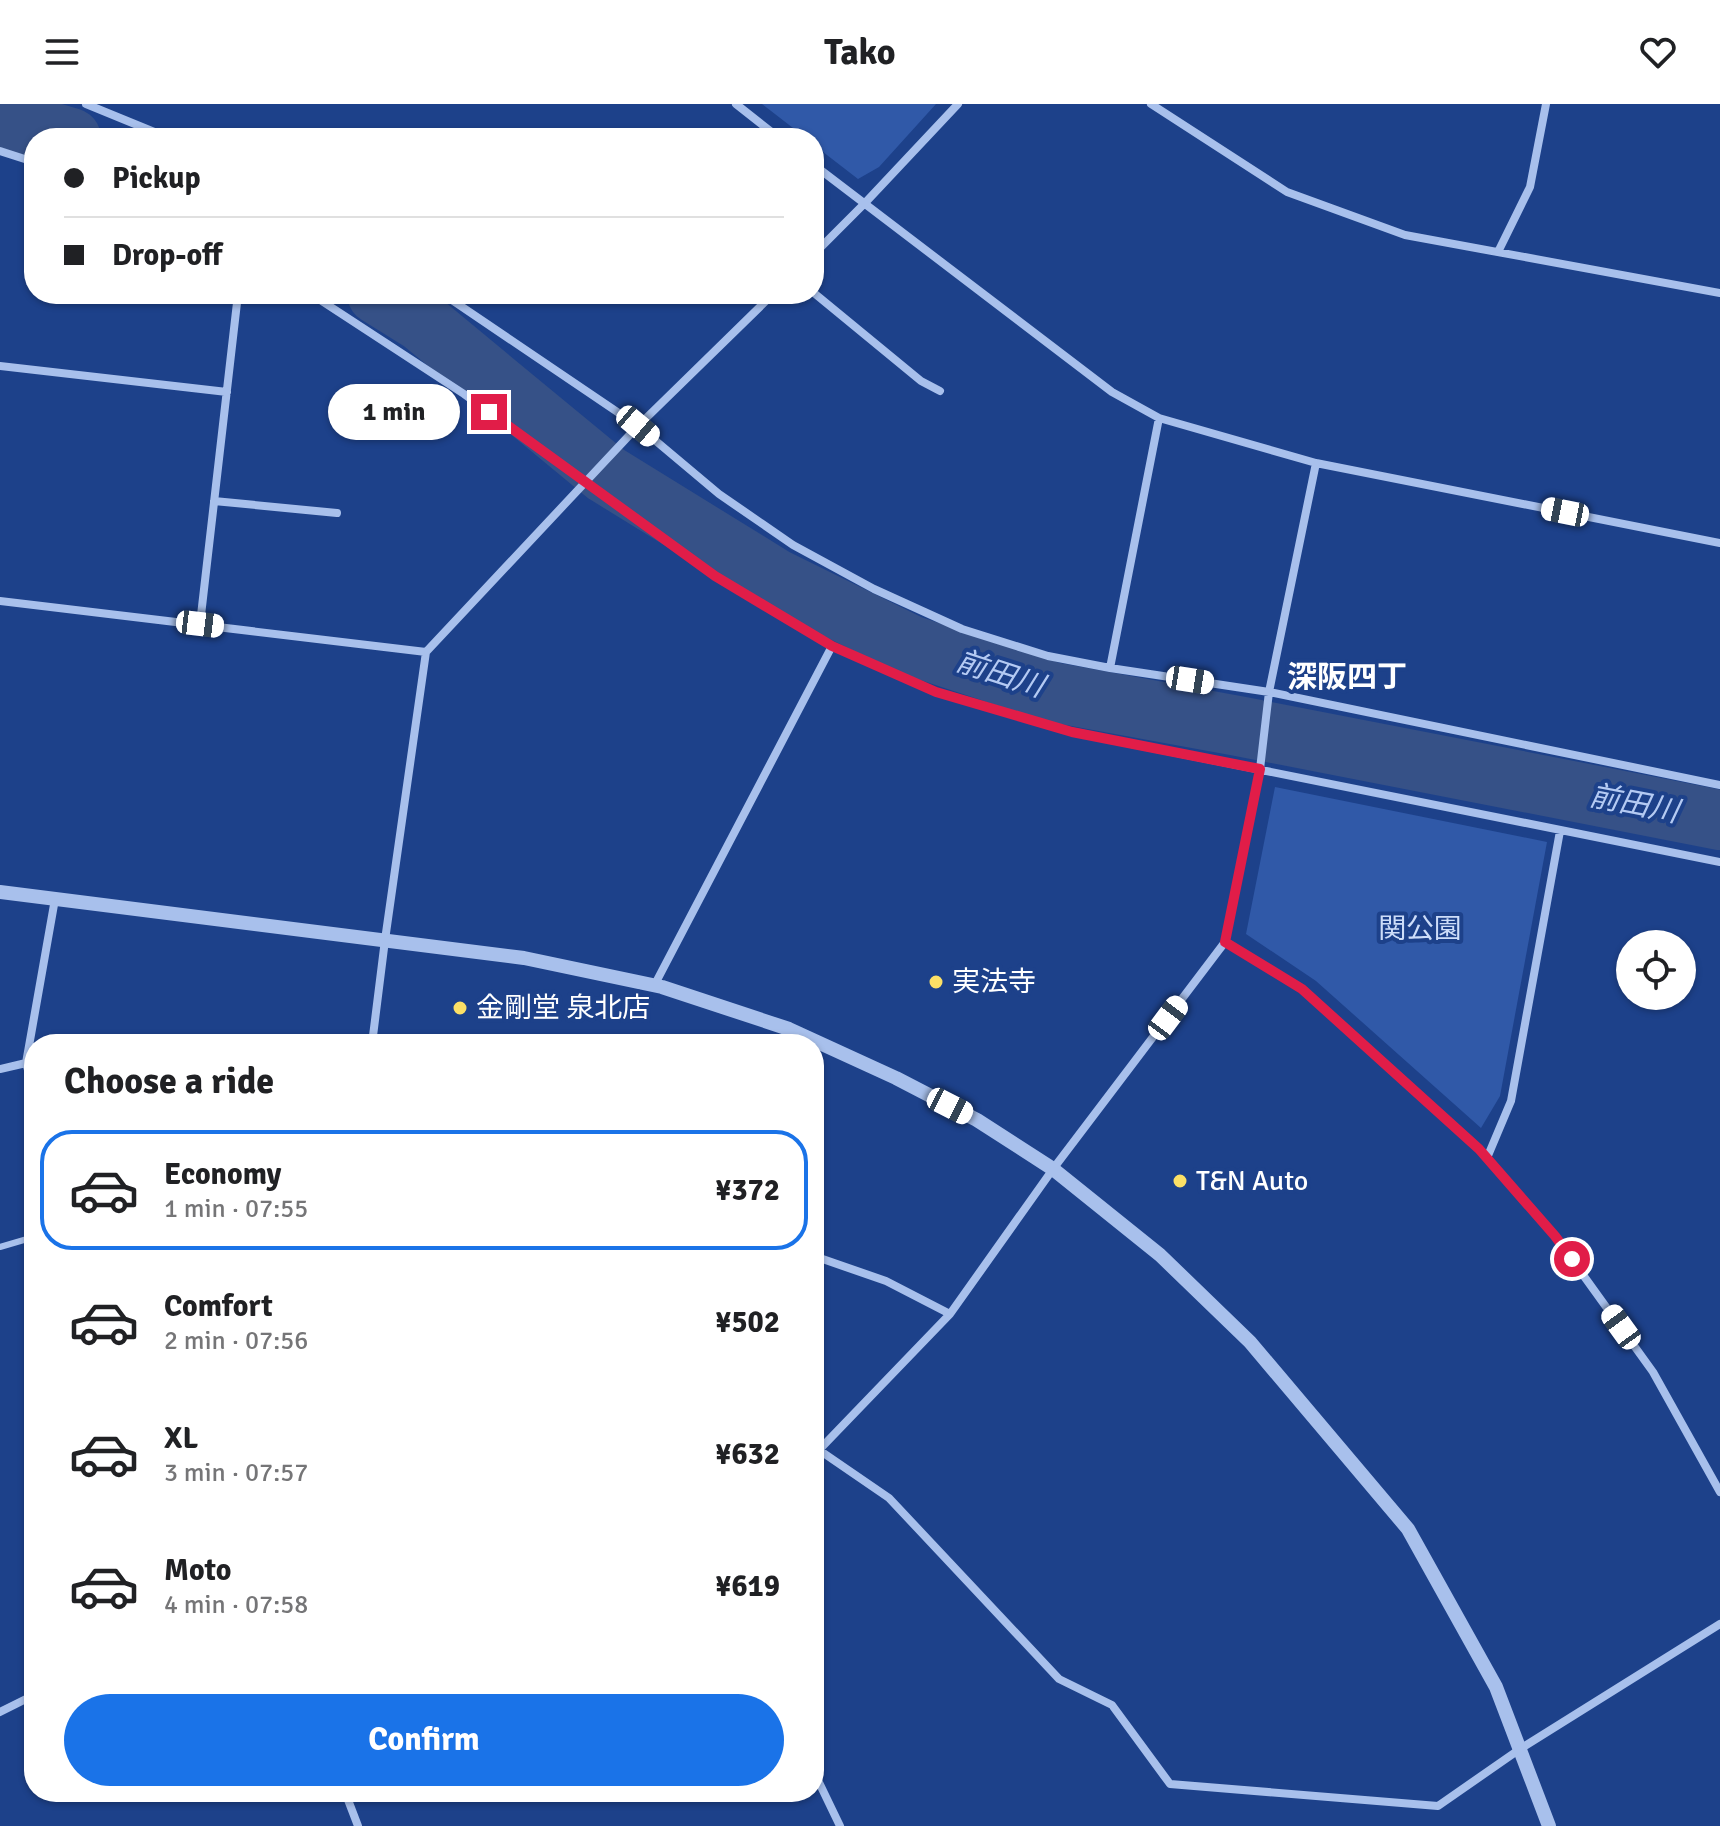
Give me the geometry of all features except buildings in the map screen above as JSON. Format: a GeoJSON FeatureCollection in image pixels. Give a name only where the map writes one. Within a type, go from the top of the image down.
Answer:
{"type":"FeatureCollection","features":[{"type":"Feature","properties":{"kind":"street"},"geometry":{"type":"LineString","coordinates":[[86,104],[145,128]]}},
{"type":"Feature","properties":{"kind":"street"},"geometry":{"type":"LineString","coordinates":[[736,104],[766,128]]}},
{"type":"Feature","properties":{"kind":"street"},"geometry":{"type":"LineString","coordinates":[[824,244],[958,104]]}},
{"type":"Feature","properties":{"kind":"street"},"geometry":{"type":"LineString","coordinates":[[1151,104],[1287,192],[1405,235],[1720,293]]}},
{"type":"Feature","properties":{"kind":"street"},"geometry":{"type":"LineString","coordinates":[[1498,252],[1530,187],[1546,104]]}},
{"type":"Feature","properties":{"kind":"street"},"geometry":{"type":"LineString","coordinates":[[0,151],[24,159]]}},
{"type":"Feature","properties":{"kind":"street"},"geometry":{"type":"LineString","coordinates":[[824,173],[1112,392],[1159,418],[1316,463],[1720,543]]}},
{"type":"Feature","properties":{"kind":"street"},"geometry":{"type":"LineString","coordinates":[[824,301],[921,381],[940,391]]}},
{"type":"Feature","properties":{"kind":"street"},"geometry":{"type":"LineString","coordinates":[[200,624],[237,304]]}},
{"type":"Feature","properties":{"kind":"street"},"geometry":{"type":"LineString","coordinates":[[326,304],[464,394],[715,576],[832,646],[936,692],[1072,732],[1720,862]]}},
{"type":"Feature","properties":{"kind":"street"},"geometry":{"type":"LineString","coordinates":[[458,304],[638,426],[719,494],[793,545],[874,589],[962,629],[1048,656],[1269,692],[1720,785]]}},
{"type":"Feature","properties":{"kind":"street"},"geometry":{"type":"LineString","coordinates":[[373,1034],[426,652],[638,426],[763,304]]}},
{"type":"Feature","properties":{"kind":"street"},"geometry":{"type":"LineString","coordinates":[[0,366],[227,392]]}},
{"type":"Feature","properties":{"kind":"street"},"geometry":{"type":"LineString","coordinates":[[1110,668],[1159,418]]}},
{"type":"Feature","properties":{"kind":"street"},"geometry":{"type":"LineString","coordinates":[[824,1443],[950,1314],[1053,1169],[1225,942],[1260,769],[1269,692],[1316,463]]}},
{"type":"Feature","properties":{"kind":"street"},"geometry":{"type":"LineString","coordinates":[[214,501],[337,513]]}},
{"type":"Feature","properties":{"kind":"street"},"geometry":{"type":"LineString","coordinates":[[0,601],[426,652]]}},
{"type":"Feature","properties":{"kind":"street"},"geometry":{"type":"LineString","coordinates":[[654,986],[832,646]]}},
{"type":"Feature","properties":{"kind":"street"},"geometry":{"type":"LineString","coordinates":[[1487,1158],[1511,1101],[1560,831]]}},
{"type":"Feature","properties":{"kind":"street"},"geometry":{"type":"LineString","coordinates":[[0,892],[524,958],[654,986],[800,1034]]}},
{"type":"Feature","properties":{"kind":"street"},"geometry":{"type":"LineString","coordinates":[[31,1034],[55,899]]}},
{"type":"Feature","properties":{"kind":"street"},"geometry":{"type":"LineString","coordinates":[[1225,942],[1302,989],[1487,1158],[1555,1236],[1653,1372],[1720,1492]]}},
{"type":"Feature","properties":{"kind":"street"},"geometry":{"type":"LineString","coordinates":[[824,1045],[977,1120],[1053,1169],[1160,1255],[1250,1342],[1408,1529],[1496,1687],[1549,1826]]}},
{"type":"Feature","properties":{"kind":"street"},"geometry":{"type":"LineString","coordinates":[[0,1069],[24,1063]]}},
{"type":"Feature","properties":{"kind":"street"},"geometry":{"type":"LineString","coordinates":[[824,1259],[886,1281],[950,1314]]}},
{"type":"Feature","properties":{"kind":"street"},"geometry":{"type":"LineString","coordinates":[[824,1456],[889,1498],[1059,1679],[1112,1705],[1170,1784],[1438,1806],[1520,1749],[1720,1624]]}},
{"type":"Feature","properties":{"kind":"street"},"geometry":{"type":"LineString","coordinates":[[0,1712],[24,1700]]}},
{"type":"Feature","properties":{"kind":"street"},"geometry":{"type":"LineString","coordinates":[[824,1793],[840,1826]]}},
{"type":"Feature","properties":{"kind":"street"},"geometry":{"type":"LineString","coordinates":[[349,1802],[358,1826]]}},
{"type":"Feature","properties":{"kind":"lane"},"geometry":{"type":"LineString","coordinates":[[0,1247],[24,1240]]}},
{"type":"Feature","properties":{"kind":"green space"},"geometry":{"type":"Polygon","coordinates":[[[762,104],[936,104],[879,167],[858,179],[824,153],[824,128],[793,128],[762,104]]]}},
{"type":"Feature","properties":{"kind":"green space","name":"関公園"},"geometry":{"type":"Polygon","coordinates":[[[1275,787],[1547,842],[1500,1096],[1481,1128],[1316,981],[1246,934],[1275,787]]]}},
{"type":"Feature","properties":{"kind":"waterway","name":"前田川"},"geometry":{"type":"LineString","coordinates":[[0,117],[37,128]]}},
{"type":"Feature","properties":{"kind":"waterway","name":"前田川"},"geometry":{"type":"LineString","coordinates":[[393,304],[422,322],[606,474],[776,579],[910,645],[1052,692],[1720,820]]}},
{"type":"Feature","properties":{"kind":"place","name":"実法寺"},"geometry":{"type":"Point","coordinates":[936,982]}},
{"type":"Feature","properties":{"kind":"place","name":"金剛堂 泉北店"},"geometry":{"type":"Point","coordinates":[460,1008]}},
{"type":"Feature","properties":{"kind":"place","name":"T&N Auto"},"geometry":{"type":"Point","coordinates":[1180,1181]}},
{"type":"Feature","properties":{"kind":"district","name":"深阪四丁"},"geometry":{"type":"Point","coordinates":[1347,677]}},
{"type":"Feature","properties":{"kind":"route"},"geometry":{"type":"LineString","coordinates":[[489,412],[715,576],[832,646],[936,692],[1072,732],[1260,769],[1225,942],[1302,989],[1479,1149],[1572,1259]]}}]}
